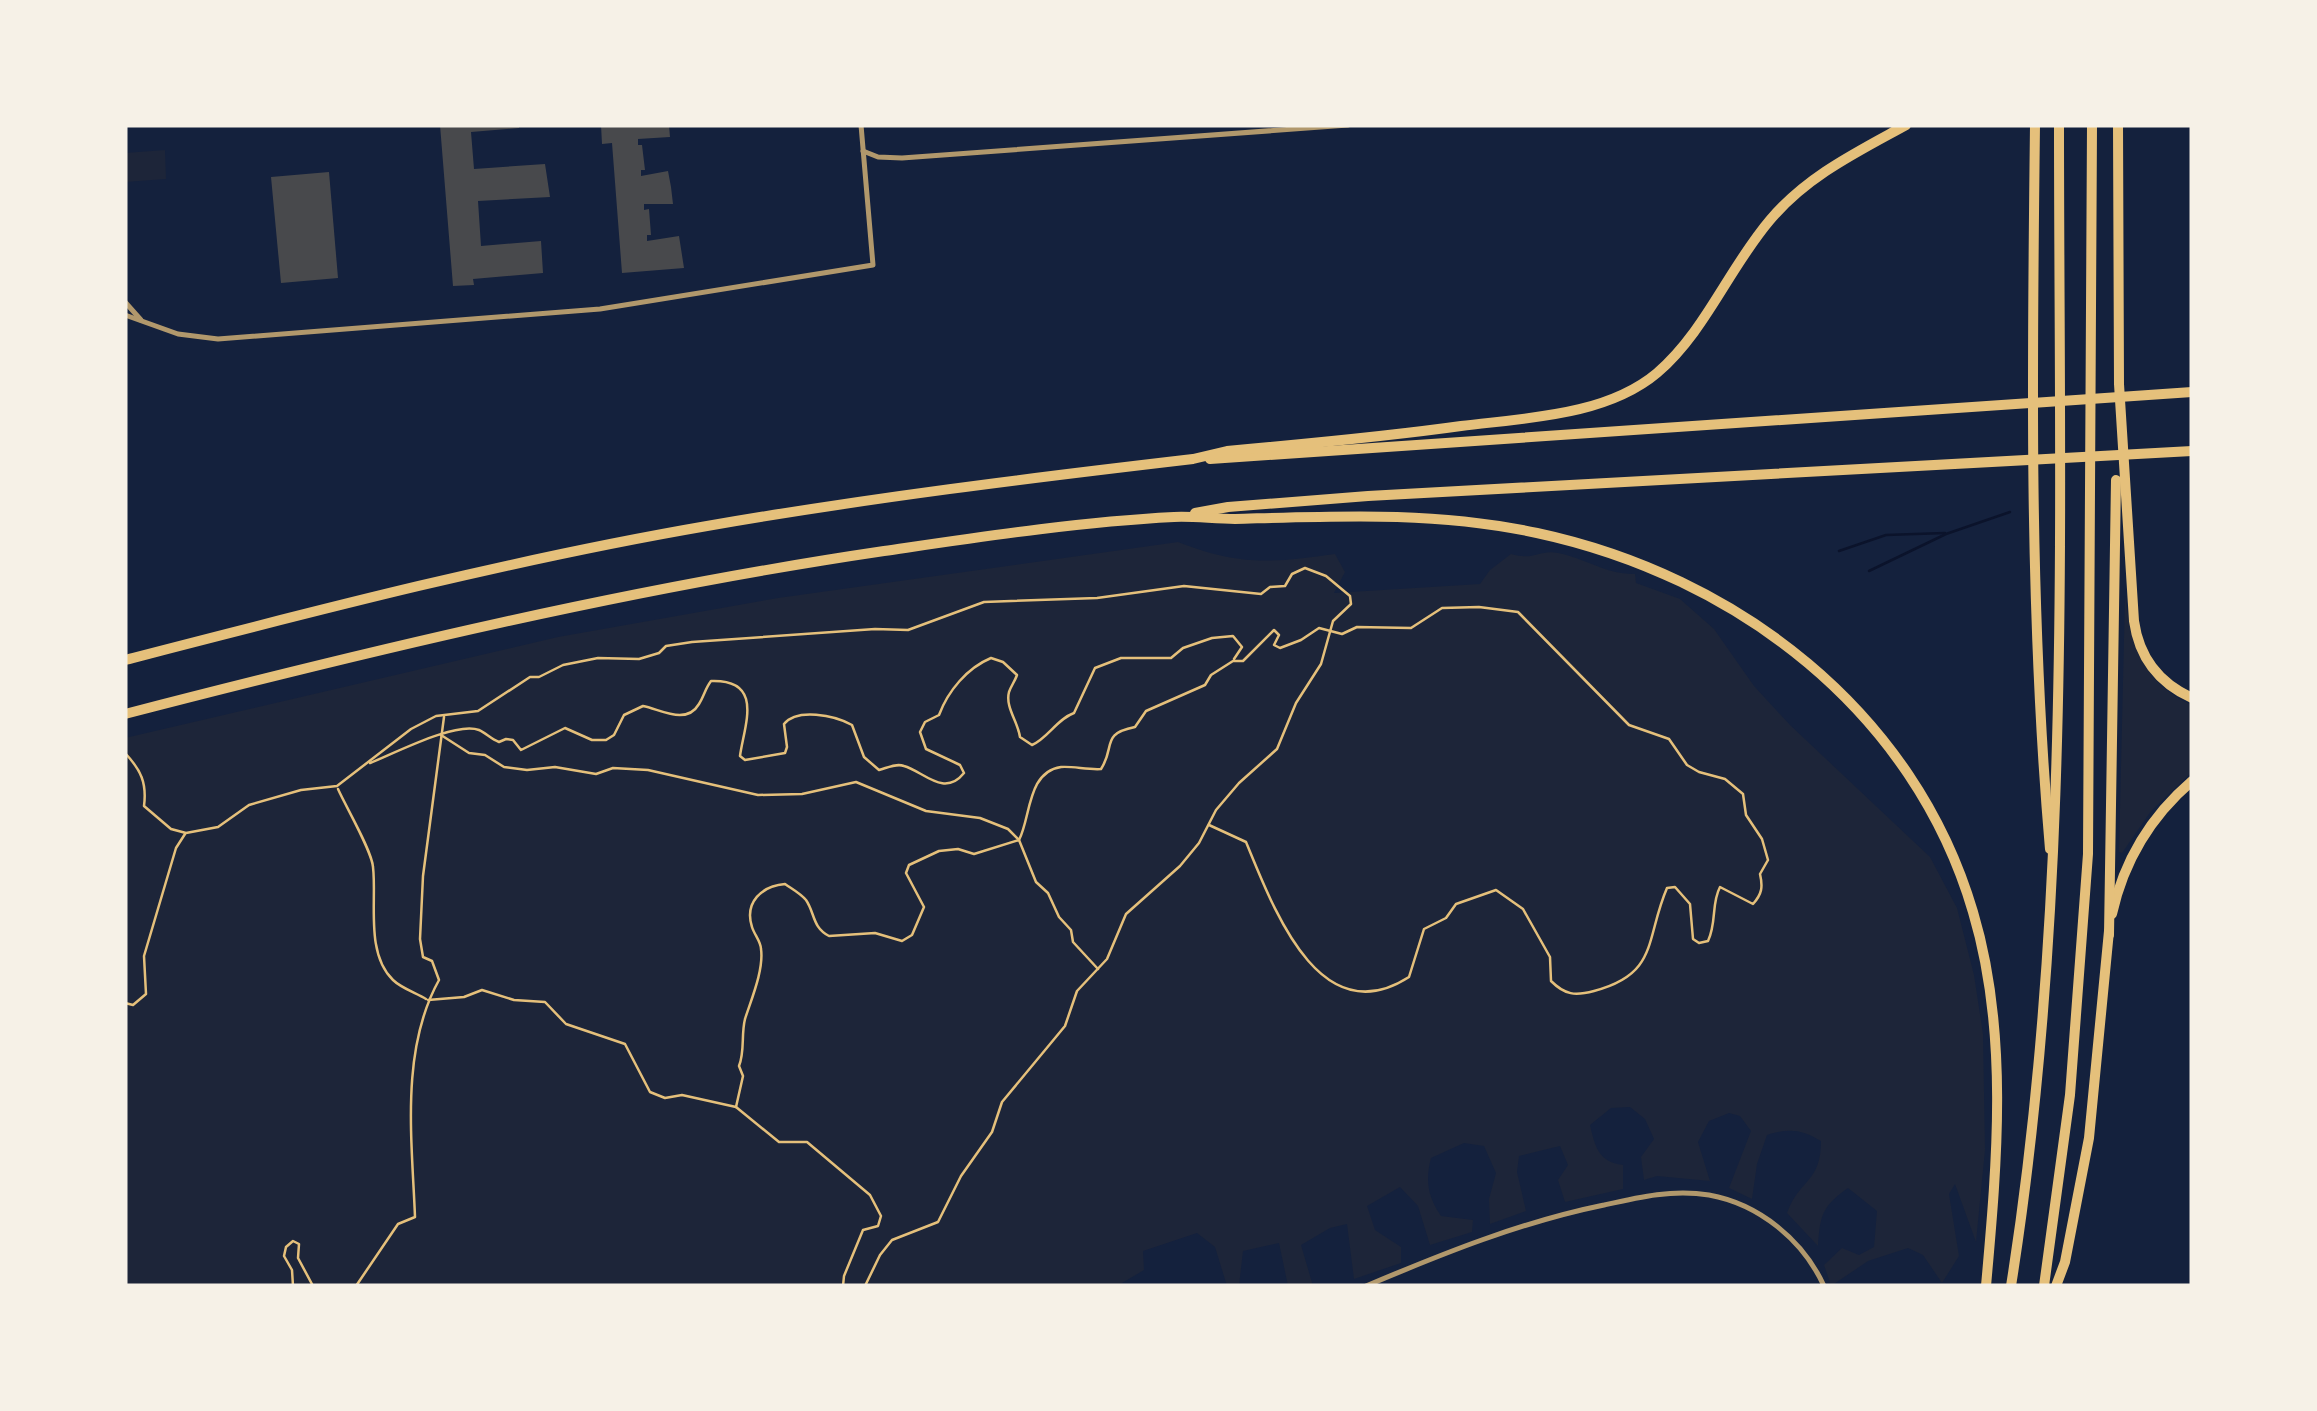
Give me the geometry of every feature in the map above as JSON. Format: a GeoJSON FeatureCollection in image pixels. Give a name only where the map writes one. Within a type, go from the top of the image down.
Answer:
{"type":"FeatureCollection","features":[{"type":"Feature","properties":{"kind":"highway"},"geometry":{"type":"LineString","coordinates":[[125,660],[410,588],[669,533],[932,490],[1193,459],[1227,451],[1516,419],[1588,406],[1645,382],[1674,356],[1754,241],[1794,196],[1830,167],[1906,125]]}},
{"type":"Feature","properties":{"kind":"highway"},"geometry":{"type":"LineString","coordinates":[[2035,125],[2036,538],[2043,771],[2054,892]]}},
{"type":"Feature","properties":{"kind":"highway"},"geometry":{"type":"LineString","coordinates":[[2011,1286],[2038,1084],[2054,892],[2059,664],[2059,125]]}},
{"type":"Feature","properties":{"kind":"highway"},"geometry":{"type":"LineString","coordinates":[[2044,1286],[2070,1095],[2086,883],[2091,713],[2092,125]]}},
{"type":"Feature","properties":{"kind":"highway"},"geometry":{"type":"LineString","coordinates":[[2109,934],[2119,384],[2118,125]]}},
{"type":"Feature","properties":{"kind":"highway"},"geometry":{"type":"LineString","coordinates":[[2119,384],[2135,631],[2154,670],[2169,686],[2192,698]]}},
{"type":"Feature","properties":{"kind":"highway"},"geometry":{"type":"LineString","coordinates":[[1193,459],[1228,460],[1420,442],[2192,392]]}},
{"type":"Feature","properties":{"kind":"highway"},"geometry":{"type":"LineString","coordinates":[[125,714],[436,635],[676,585],[937,543],[1180,516],[1228,506],[2192,452]]}},
{"type":"Feature","properties":{"kind":"highway"},"geometry":{"type":"LineString","coordinates":[[1180,516],[1228,519],[1411,515],[1554,536],[1626,558],[1711,596],[1776,636],[1834,684],[1884,740],[1928,806],[1953,854],[1978,927],[1992,1000],[1996,1056],[1986,1286]]}},
{"type":"Feature","properties":{"kind":"highway"},"geometry":{"type":"LineString","coordinates":[[2056,1286],[2065,1262],[2087,1148],[2116,896],[2132,854],[2156,817],[2192,781]]}},
{"type":"Feature","properties":{"kind":"street"},"geometry":{"type":"LineString","coordinates":[[125,315],[178,334],[218,338],[550,314],[674,299],[873,265],[861,125]]}},
{"type":"Feature","properties":{"kind":"street"},"geometry":{"type":"LineString","coordinates":[[863,151],[878,157],[902,158],[1348,125]]}},
{"type":"Feature","properties":{"kind":"street"},"geometry":{"type":"LineString","coordinates":[[125,302],[143,322]]}},
{"type":"Feature","properties":{"kind":"street"},"geometry":{"type":"LineString","coordinates":[[1366,1286],[1478,1240],[1540,1220],[1655,1194],[1677,1193],[1714,1196],[1762,1216],[1793,1240],[1824,1286]]}},
{"type":"Feature","properties":{"kind":"path"},"geometry":{"type":"LineString","coordinates":[[125,753],[141,772],[146,791],[144,806],[157,821],[186,833],[218,827],[249,806],[301,790],[337,786],[411,729],[444,715],[478,710],[504,691],[564,664],[598,658],[639,659],[659,653],[666,646],[875,628],[908,630],[984,602],[1097,598],[1184,586],[1261,594],[1270,587],[1285,586],[1292,574],[1306,568],[1326,576],[1350,596],[1350,604],[1336,615],[1322,664],[1296,703],[1277,749],[1216,810],[1180,866],[1126,914],[1106,960],[1077,991],[1065,1026],[1002,1102],[992,1132],[961,1176],[938,1222],[892,1240],[880,1255],[866,1286]]}},
{"type":"Feature","properties":{"kind":"path"},"geometry":{"type":"LineString","coordinates":[[1209,825],[1246,842],[1301,953],[1327,980],[1356,994],[1393,987],[1409,977],[1424,929],[1446,918],[1456,904],[1489,890],[1496,890],[1524,908],[1550,957],[1551,981],[1570,995],[1615,986],[1637,970],[1652,941],[1667,888],[1675,886],[1690,904],[1693,939],[1699,943],[1708,941],[1715,926],[1720,888],[1753,904],[1760,896],[1760,874],[1768,860],[1762,838],[1746,815],[1743,794],[1725,778],[1688,765],[1669,739],[1628,725],[1518,612],[1442,608],[1411,628],[1358,627],[1342,634],[1319,628],[1280,648],[1274,645],[1278,635],[1274,630],[1242,661],[1234,661]]}},
{"type":"Feature","properties":{"kind":"path"},"geometry":{"type":"LineString","coordinates":[[364,766],[440,734],[466,728],[480,730],[491,739],[513,740],[521,750],[565,728],[592,740],[606,740],[614,735],[624,715],[642,706],[670,716],[684,714],[695,710],[711,681],[725,680],[736,686],[748,710],[747,732],[740,750],[745,760],[785,753],[784,724],[800,714],[852,724],[864,757],[879,770],[898,764],[908,766],[927,780],[949,783],[964,772],[960,765],[926,749],[920,732],[925,722],[939,715],[947,693],[978,663],[991,658],[1014,669],[1017,675],[1009,693],[1012,714],[1020,737],[1032,745],[1051,732],[1063,717],[1074,713],[1096,668],[1122,658],[1171,658],[1184,648],[1232,636],[1242,647],[1234,661],[1211,675],[1205,685],[1146,710],[1140,724],[1117,730],[1101,770],[1057,767],[1038,782],[1019,840],[974,854],[958,849],[938,851],[908,865],[906,873],[924,907],[912,936],[902,940],[874,933],[828,936],[814,923],[809,904],[785,884],[769,885],[760,892],[750,912],[750,922],[762,950],[746,1019],[736,1107]]}},
{"type":"Feature","properties":{"kind":"path"},"geometry":{"type":"LineString","coordinates":[[356,1286],[398,1224],[415,1218],[412,1086],[416,1040],[438,980],[432,961],[423,957],[422,892],[444,715]]}},
{"type":"Feature","properties":{"kind":"path"},"geometry":{"type":"LineString","coordinates":[[440,734],[469,753],[485,755],[504,767],[555,767],[596,774],[612,768],[648,770],[758,794],[802,794],[856,782],[926,812],[980,818],[1008,830],[1019,840],[1036,882],[1048,893],[1074,942],[1098,968]]}},
{"type":"Feature","properties":{"kind":"path"},"geometry":{"type":"LineString","coordinates":[[337,786],[374,863],[372,892],[377,942],[383,965],[393,980],[428,1000],[464,997],[482,990],[514,1000],[545,1002],[566,1024],[625,1044],[650,1092],[664,1098],[682,1095],[736,1107],[779,1142],[807,1142],[870,1195],[881,1216],[878,1226],[862,1230],[844,1276],[844,1286]]}},
{"type":"Feature","properties":{"kind":"path"},"geometry":{"type":"LineString","coordinates":[[125,1004],[133,1005],[146,994],[144,956],[176,848],[186,833]]}},
{"type":"Feature","properties":{"kind":"path"},"geometry":{"type":"LineString","coordinates":[[294,1286],[292,1270],[284,1256],[293,1241],[300,1244],[298,1258],[312,1286]]}},
{"type":"Feature","properties":{"kind":"shaded area"},"geometry":{"type":"Polygon","coordinates":[[[165,150],[166,179],[125,182],[125,153],[165,150]]]}},
{"type":"Feature","properties":{"kind":"shaded area"},"geometry":{"type":"Polygon","coordinates":[[[1178,542],[1238,559],[1335,554],[1345,572],[1334,593],[1480,584],[1490,570],[1511,554],[1558,553],[1615,572],[1635,574],[1636,583],[1680,599],[1714,629],[1754,686],[1790,725],[1930,857],[1957,908],[1974,975],[1983,1034],[1985,1150],[1976,1242],[1955,1184],[1949,1194],[1959,1256],[1942,1283],[1923,1255],[1908,1248],[1868,1261],[1831,1286],[1824,1265],[1842,1248],[1859,1255],[1874,1247],[1877,1211],[1848,1188],[1824,1212],[1818,1246],[1787,1213],[1817,1165],[1821,1141],[1814,1137],[1795,1131],[1767,1135],[1757,1164],[1752,1199],[1729,1188],[1751,1131],[1740,1116],[1729,1113],[1709,1121],[1698,1142],[1710,1181],[1657,1176],[1644,1180],[1641,1157],[1654,1139],[1645,1119],[1630,1107],[1611,1108],[1590,1125],[1603,1157],[1623,1165],[1623,1189],[1565,1202],[1558,1180],[1568,1165],[1560,1146],[1519,1156],[1517,1172],[1526,1211],[1490,1224],[1489,1199],[1496,1173],[1484,1146],[1464,1143],[1431,1158],[1428,1181],[1441,1216],[1473,1220],[1472,1232],[1430,1245],[1418,1206],[1400,1187],[1367,1206],[1375,1230],[1401,1247],[1401,1263],[1354,1279],[1347,1224],[1330,1228],[1301,1245],[1313,1286],[1288,1286],[1279,1243],[1243,1251],[1239,1286],[1227,1286],[1215,1247],[1197,1233],[1143,1251],[1144,1270],[1117,1286],[125,1286],[125,738],[558,637],[778,598],[1178,542]]]}},
{"type":"Feature","properties":{"kind":"shaded area"},"geometry":{"type":"Polygon","coordinates":[[[2125,596],[2143,661],[2162,686],[2192,705],[2192,772],[2151,811],[2122,853],[2119,852],[2125,596]]]}},
{"type":"Feature","properties":{"kind":"building"},"geometry":{"type":"Polygon","coordinates":[[[440,125],[519,125],[471,132],[474,169],[545,164],[550,197],[478,201],[481,246],[541,241],[543,273],[473,279],[474,285],[453,286],[440,125]]]}},
{"type":"Feature","properties":{"kind":"building"},"geometry":{"type":"Polygon","coordinates":[[[601,125],[669,125],[670,137],[638,139],[645,170],[641,170],[641,176],[668,171],[673,204],[644,204],[644,210],[649,209],[651,235],[647,235],[647,241],[679,236],[684,268],[622,273],[612,143],[602,144],[601,125]]]}},
{"type":"Feature","properties":{"kind":"building"},"geometry":{"type":"Polygon","coordinates":[[[329,172],[338,278],[281,283],[271,177],[329,172]]]}},
{"type":"Feature","properties":{"kind":"waterway"},"geometry":{"type":"LineString","coordinates":[[1869,571],[1946,534],[2010,512]]}},
{"type":"Feature","properties":{"kind":"waterway"},"geometry":{"type":"LineString","coordinates":[[1839,551],[1886,535],[1945,533]]}}]}
